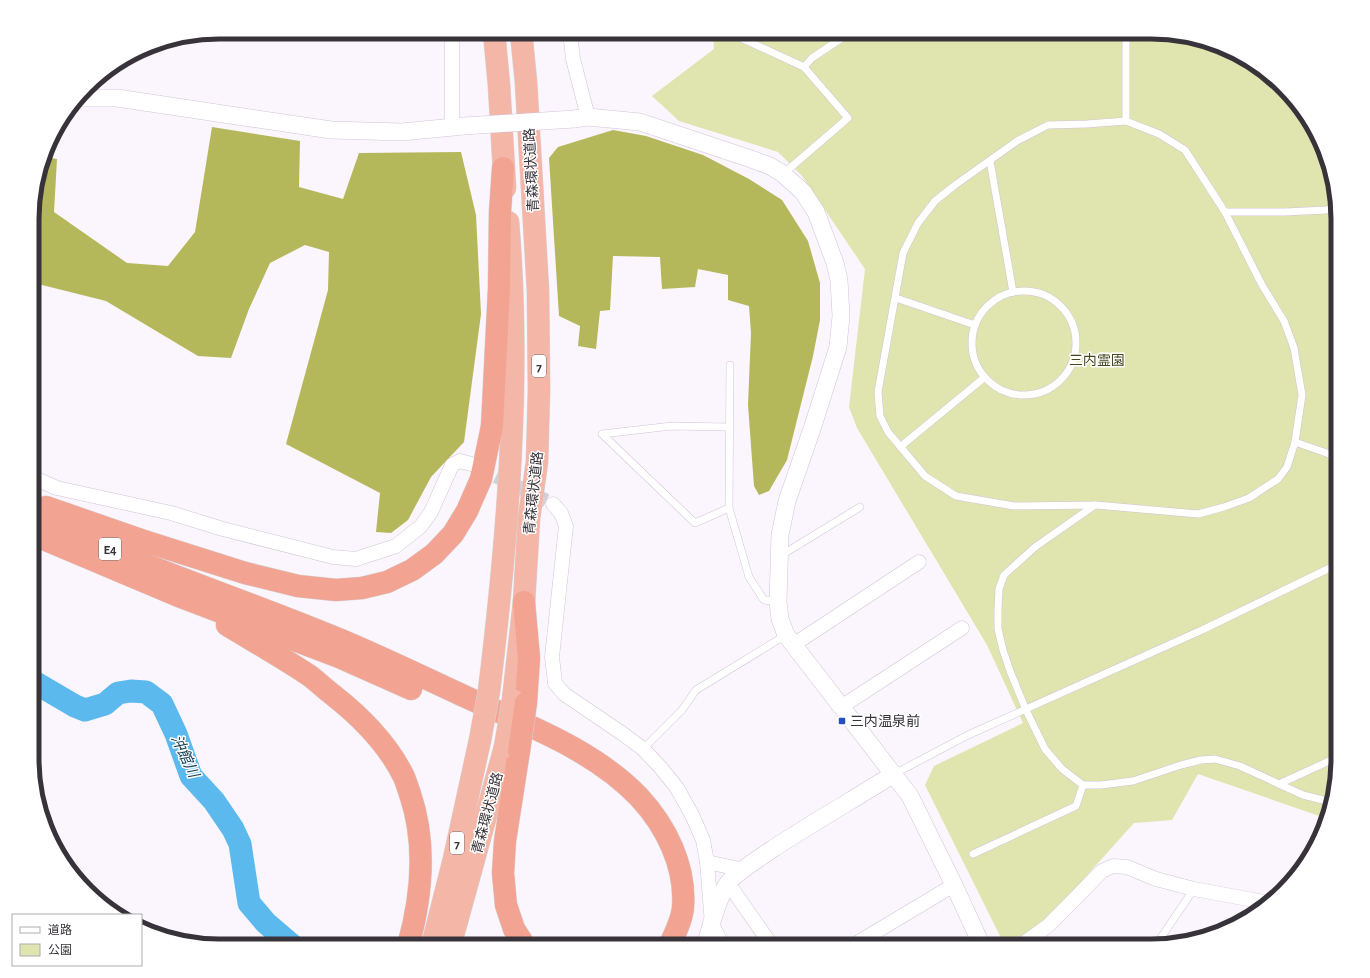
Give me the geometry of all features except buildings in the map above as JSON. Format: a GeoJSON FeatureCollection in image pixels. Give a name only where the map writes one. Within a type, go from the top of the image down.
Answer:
{"type":"FeatureCollection","features":[{"type":"Feature","properties":{"kind":"highway","name":"青森環状道路"},"geometry":{"type":"LineString","coordinates":[[434,939],[454,859],[489,691],[500,597],[514,405],[512,271],[503,168],[499,86],[495,39]]}},
{"type":"Feature","properties":{"kind":"highway","name":"青森環状道路"},"geometry":{"type":"LineString","coordinates":[[452,939],[512,749],[519,701],[529,658],[524,602],[529,518],[537,462],[539,374],[538,291],[526,82],[522,39]]}},
{"type":"Feature","properties":{"kind":"highway"},"geometry":{"type":"LineString","coordinates":[[39,505],[144,541],[231,568],[298,586],[336,590],[362,588],[387,582],[412,570],[434,554],[453,534],[467,511],[481,479],[492,426],[503,168]]}},
{"type":"Feature","properties":{"kind":"highway","name":"E4"},"geometry":{"type":"LineString","coordinates":[[39,518],[136,560],[184,589]]}},
{"type":"Feature","properties":{"kind":"highway","name":"E4"},"geometry":{"type":"LineString","coordinates":[[39,537],[184,589]]}},
{"type":"Feature","properties":{"kind":"highway"},"geometry":{"type":"LineString","coordinates":[[184,589],[311,677],[344,704],[372,730],[390,753],[404,777],[415,810],[420,842],[421,871],[418,901],[410,939]]}},
{"type":"Feature","properties":{"kind":"highway"},"geometry":{"type":"LineString","coordinates":[[184,589],[533,743],[583,769],[620,793],[645,822],[653,834],[666,861],[670,891],[667,917],[659,939]]}},
{"type":"Feature","properties":{"kind":"highway"},"geometry":{"type":"LineString","coordinates":[[184,589],[348,643],[538,731],[586,755],[616,775],[652,812],[667,834],[676,856],[682,882],[683,907],[672,939]]}},
{"type":"Feature","properties":{"kind":"highway"},"geometry":{"type":"LineString","coordinates":[[512,749],[503,873],[506,904],[514,929],[520,939]]}},
{"type":"Feature","properties":{"kind":"street"},"geometry":{"type":"LineString","coordinates":[[452,39],[458,127]]}},
{"type":"Feature","properties":{"kind":"street"},"geometry":{"type":"LineString","coordinates":[[571,39],[581,118]]}},
{"type":"Feature","properties":{"kind":"street"},"geometry":{"type":"LineString","coordinates":[[86,98],[117,98],[332,130],[402,132],[581,118],[640,122],[770,166],[783,174],[803,192],[816,212],[835,263],[839,280],[841,316],[838,347],[813,426],[786,501],[780,535],[778,602],[780,619],[789,640],[910,796],[979,939]]}},
{"type":"Feature","properties":{"kind":"street"},"geometry":{"type":"LineString","coordinates":[[39,480],[57,488],[171,513],[223,529],[333,557],[356,559],[396,546],[420,526],[431,512],[452,465],[460,460],[472,464]]}},
{"type":"Feature","properties":{"kind":"street"},"geometry":{"type":"LineString","coordinates":[[553,504],[561,513],[566,526],[552,657],[555,683],[564,694],[623,734],[643,750],[661,768],[677,788],[692,815],[703,840],[707,862],[712,924],[720,939]]}},
{"type":"Feature","properties":{"kind":"street"},"geometry":{"type":"LineString","coordinates":[[789,640],[919,562]]}},
{"type":"Feature","properties":{"kind":"street"},"geometry":{"type":"LineString","coordinates":[[841,706],[962,628]]}},
{"type":"Feature","properties":{"kind":"street"},"geometry":{"type":"LineString","coordinates":[[707,939],[719,902],[728,883],[758,859],[808,826],[894,774]]}},
{"type":"Feature","properties":{"kind":"street"},"geometry":{"type":"LineString","coordinates":[[707,862],[744,870]]}},
{"type":"Feature","properties":{"kind":"street"},"geometry":{"type":"LineString","coordinates":[[1030,939],[1049,925],[1102,870],[1113,866],[1127,867],[1156,879],[1194,889],[1262,902]]}},
{"type":"Feature","properties":{"kind":"street"},"geometry":{"type":"LineString","coordinates":[[728,883],[767,939]]}},
{"type":"Feature","properties":{"kind":"street"},"geometry":{"type":"LineString","coordinates":[[864,939],[954,885]]}},
{"type":"Feature","properties":{"kind":"lane"},"geometry":{"type":"LineString","coordinates":[[743,39],[804,67],[848,118],[783,174]]}},
{"type":"Feature","properties":{"kind":"lane"},"geometry":{"type":"LineString","coordinates":[[804,67],[812,58],[840,39]]}},
{"type":"Feature","properties":{"kind":"lane"},"geometry":{"type":"LineString","coordinates":[[1126,39],[1126,121]]}},
{"type":"Feature","properties":{"kind":"lane"},"geometry":{"type":"LineString","coordinates":[[1126,121],[1159,134],[1185,150],[1225,212],[1262,285],[1284,321],[1294,348],[1302,395],[1295,442],[1287,467],[1278,479],[1250,498],[1198,514],[1096,505],[1014,506],[956,496],[925,476],[888,432],[880,416],[878,392],[903,253],[918,224],[935,201],[1017,141],[1048,125],[1126,121]]}},
{"type":"Feature","properties":{"kind":"lane"},"geometry":{"type":"LineString","coordinates":[[990,161],[1013,292]]}},
{"type":"Feature","properties":{"kind":"lane"},"geometry":{"type":"LineString","coordinates":[[1225,212],[1284,212],[1326,210],[1331,208]]}},
{"type":"Feature","properties":{"kind":"lane"},"geometry":{"type":"LineString","coordinates":[[1031,291],[1048,296],[1062,307],[1072,322],[1076,339],[1074,357],[1068,372],[1057,384],[1043,392],[1028,395],[1012,394],[997,388],[985,377],[977,366],[973,352],[972,338],[975,325],[983,310],[997,298],[1013,292],[1031,291]]}},
{"type":"Feature","properties":{"kind":"lane"},"geometry":{"type":"LineString","coordinates":[[896,298],[975,325]]}},
{"type":"Feature","properties":{"kind":"lane"},"geometry":{"type":"LineString","coordinates":[[730,365],[729,508],[749,577],[764,600],[778,602]]}},
{"type":"Feature","properties":{"kind":"lane"},"geometry":{"type":"LineString","coordinates":[[900,447],[985,377]]}},
{"type":"Feature","properties":{"kind":"lane"},"geometry":{"type":"LineString","coordinates":[[729,427],[672,426],[602,434],[695,523],[729,508]]}},
{"type":"Feature","properties":{"kind":"lane"},"geometry":{"type":"LineString","coordinates":[[1295,442],[1331,455]]}},
{"type":"Feature","properties":{"kind":"lane"},"geometry":{"type":"LineString","coordinates":[[1096,505],[1035,547],[1004,575],[999,589],[998,629],[1010,671],[1026,710],[1045,749],[1062,769],[1083,785],[1101,785],[1133,781],[1181,765],[1201,760],[1215,759],[1240,766],[1303,795],[1326,801]]}},
{"type":"Feature","properties":{"kind":"lane"},"geometry":{"type":"LineString","coordinates":[[779,557],[860,507]]}},
{"type":"Feature","properties":{"kind":"lane"},"geometry":{"type":"LineString","coordinates":[[894,774],[968,735],[1202,630],[1331,567]]}},
{"type":"Feature","properties":{"kind":"lane"},"geometry":{"type":"LineString","coordinates":[[643,750],[682,710],[696,690],[789,640]]}},
{"type":"Feature","properties":{"kind":"lane"},"geometry":{"type":"LineString","coordinates":[[1279,784],[1331,760]]}},
{"type":"Feature","properties":{"kind":"lane"},"geometry":{"type":"LineString","coordinates":[[973,854],[1076,806],[1083,785]]}},
{"type":"Feature","properties":{"kind":"lane"},"geometry":{"type":"LineString","coordinates":[[1160,939],[1194,889]]}},
{"type":"Feature","properties":{"kind":"green space","name":"三内霊園"},"geometry":{"type":"Polygon","coordinates":[[[713,39],[1163,39],[1198,45],[1241,63],[1261,76],[1294,109],[1307,129],[1317,150],[1328,184],[1331,207],[1331,771],[1328,794],[1321,817],[1198,774],[1172,820],[1134,823],[1043,924],[1021,939],[1002,939],[925,785],[934,766],[1023,723],[987,645],[857,428],[849,407],[865,269],[802,176],[778,152],[679,121],[652,96],[714,49],[713,39]]]}},
{"type":"Feature","properties":{"kind":"shaded area"},"geometry":{"type":"Polygon","coordinates":[[[212,127],[300,141],[299,187],[343,199],[359,153],[461,152],[476,215],[481,314],[464,442],[431,477],[408,520],[391,533],[376,532],[380,493],[286,444],[328,290],[329,252],[305,245],[270,263],[249,309],[231,358],[198,356],[106,301],[39,284],[39,207],[42,184],[50,158],[57,159],[54,212],[127,263],[168,266],[195,232],[212,127]]]}},
{"type":"Feature","properties":{"kind":"shaded area"},"geometry":{"type":"Polygon","coordinates":[[[613,130],[646,136],[703,155],[749,179],[782,200],[808,241],[820,283],[820,320],[813,356],[787,460],[769,491],[759,495],[754,486],[748,405],[751,333],[749,306],[728,300],[728,275],[698,269],[695,287],[662,289],[660,257],[613,256],[610,310],[600,311],[596,349],[578,346],[580,326],[559,316],[549,158],[558,147],[613,130]]]}},
{"type":"Feature","properties":{"kind":"waterway","name":"沖館川"},"geometry":{"type":"LineString","coordinates":[[39,685],[75,706],[85,710],[105,704],[118,693],[131,691],[146,692],[162,704],[176,734],[191,776],[214,801],[233,829],[240,844],[249,903],[266,923],[285,939]]}},
{"type":"Feature","properties":{"kind":"tunnel"},"geometry":{"type":"LineString","coordinates":[[477,467],[553,504]]}},
{"type":"Feature","properties":{"kind":"place","name":"三内温泉前"},"geometry":{"type":"Point","coordinates":[842,721]}}]}
